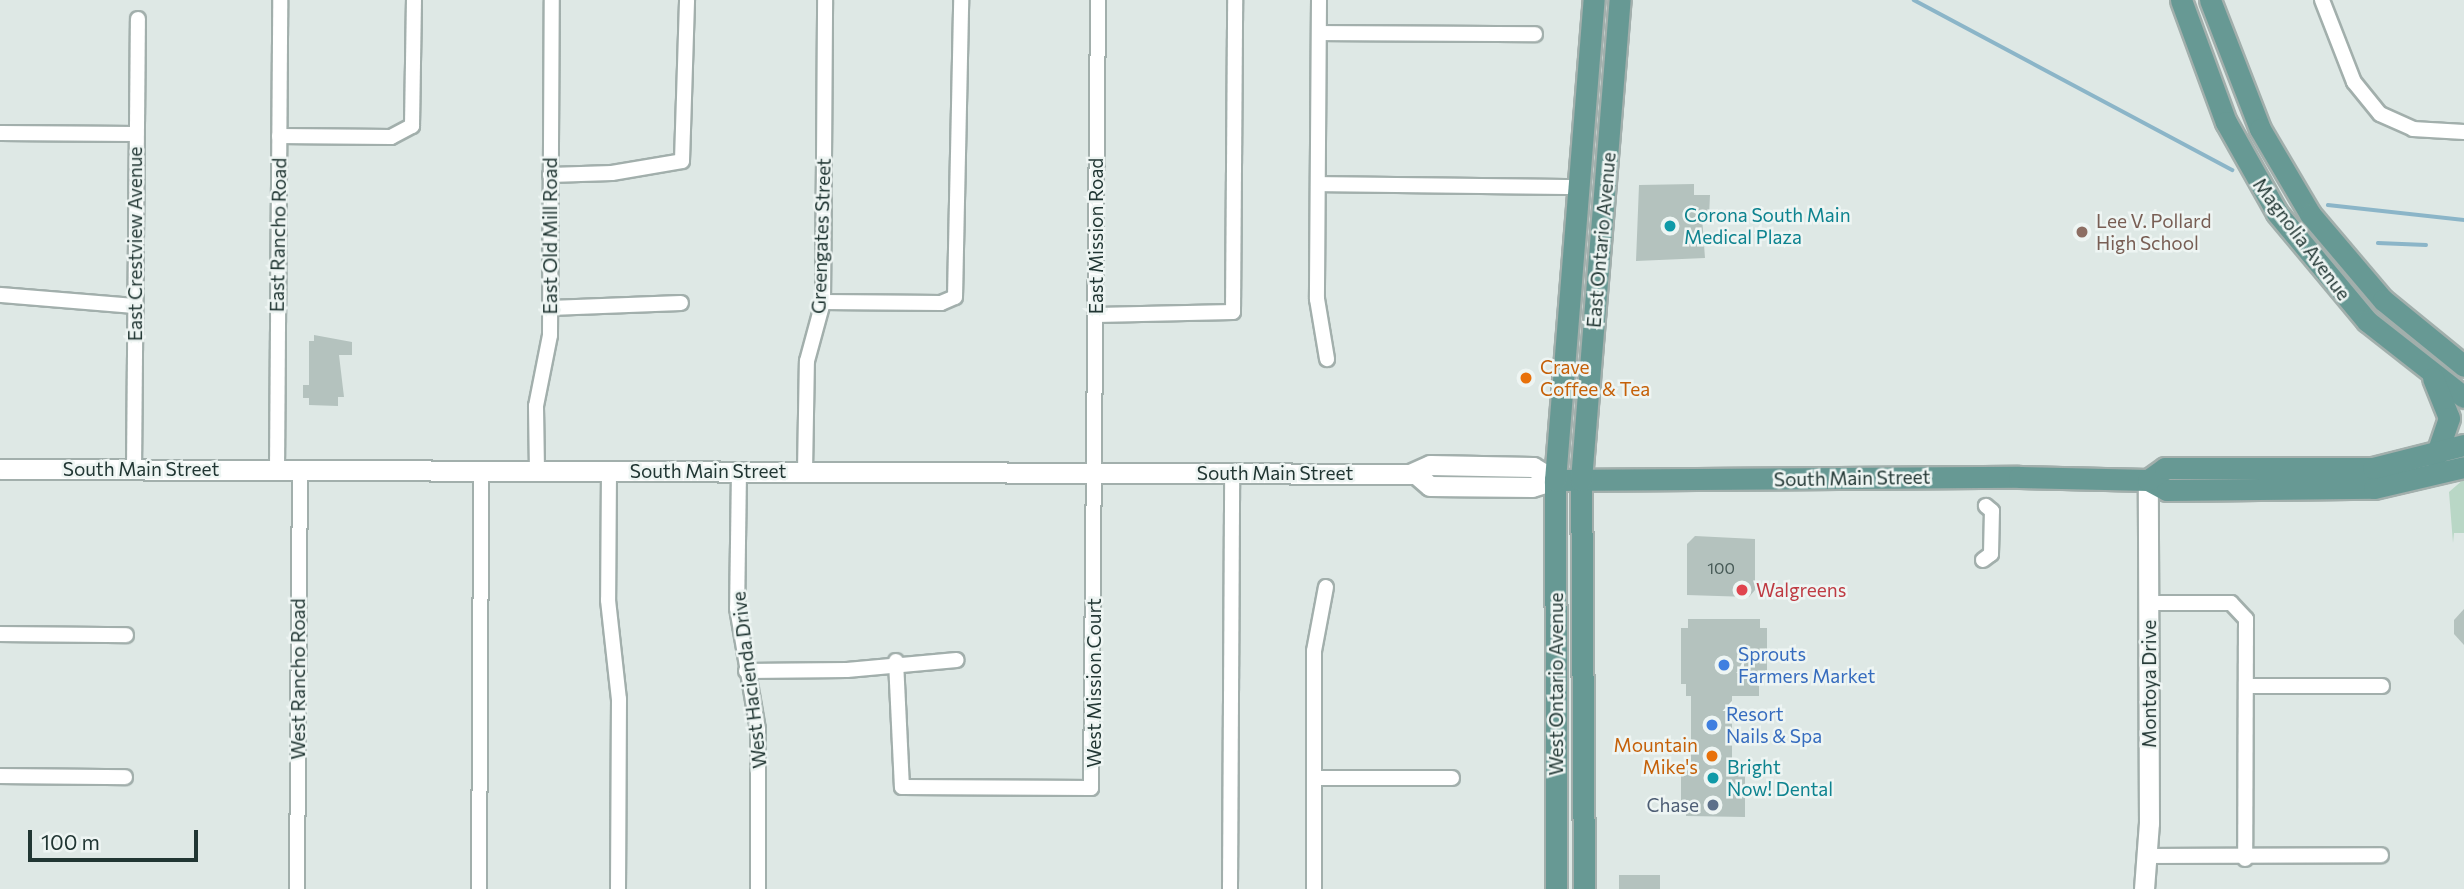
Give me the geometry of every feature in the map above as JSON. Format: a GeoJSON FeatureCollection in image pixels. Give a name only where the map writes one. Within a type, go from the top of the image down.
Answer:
{"type":"FeatureCollection","features":[{"type":"Feature","properties":{"kind":"main road","name":"East Ontario Avenue"},"geometry":{"type":"LineString","coordinates":[[1555,480],[1594,0]]}},
{"type":"Feature","properties":{"kind":"main road","name":"East Ontario Avenue"},"geometry":{"type":"LineString","coordinates":[[1581,480],[1620,0]]}},
{"type":"Feature","properties":{"kind":"main road","name":"Magnolia Avenue"},"geometry":{"type":"LineString","coordinates":[[2181,0],[2226,122],[2267,198],[2339,293],[2428,370],[2464,397]]}},
{"type":"Feature","properties":{"kind":"main road","name":"Magnolia Avenue"},"geometry":{"type":"LineString","coordinates":[[2210,0],[2260,129],[2310,215],[2383,300],[2464,366]]}},
{"type":"Feature","properties":{"kind":"main road"},"geometry":{"type":"LineString","coordinates":[[1580,187],[1589,189],[1592,201],[1587,284],[1593,331]]}},
{"type":"Feature","properties":{"kind":"main road"},"geometry":{"type":"LineString","coordinates":[[2428,370],[2449,418],[2436,456]]}},
{"type":"Feature","properties":{"kind":"main road","name":"South Main Street"},"geometry":{"type":"LineString","coordinates":[[2148,480],[2165,468],[2373,468],[2436,456],[2464,445]]}},
{"type":"Feature","properties":{"kind":"main road","name":"South Main Street"},"geometry":{"type":"LineString","coordinates":[[0,468],[1416,474],[1430,486],[1532,487],[1555,480],[2148,480],[2167,490],[2374,488],[2464,467]]}},
{"type":"Feature","properties":{"kind":"main road","name":"West Ontario Avenue"},"geometry":{"type":"LineString","coordinates":[[1555,480],[1556,889]]}},
{"type":"Feature","properties":{"kind":"main road","name":"West Ontario Avenue"},"geometry":{"type":"LineString","coordinates":[[1581,480],[1584,889]]}},
{"type":"Feature","properties":{"kind":"main road","name":"Montoya Drive"},"geometry":{"type":"LineString","coordinates":[[2144,889],[2148,856],[2148,480]]}},
{"type":"Feature","properties":{"kind":"street","name":"East Rancho Road"},"geometry":{"type":"LineString","coordinates":[[277,470],[280,0]]}},
{"type":"Feature","properties":{"kind":"street"},"geometry":{"type":"LineString","coordinates":[[279,136],[391,137],[414,122],[414,0]]}},
{"type":"Feature","properties":{"kind":"street","name":"East Old Mill Road"},"geometry":{"type":"LineString","coordinates":[[537,471],[536,406],[550,308],[552,0]]}},
{"type":"Feature","properties":{"kind":"street"},"geometry":{"type":"LineString","coordinates":[[550,174],[612,173],[682,161],[687,0]]}},
{"type":"Feature","properties":{"kind":"street","name":"Greengates Street"},"geometry":{"type":"LineString","coordinates":[[805,471],[807,361],[823,302],[825,0]]}},
{"type":"Feature","properties":{"kind":"street"},"geometry":{"type":"LineString","coordinates":[[823,302],[941,303],[955,297],[961,0]]}},
{"type":"Feature","properties":{"kind":"street","name":"East Mission Road"},"geometry":{"type":"LineString","coordinates":[[1094,472],[1098,0]]}},
{"type":"Feature","properties":{"kind":"street"},"geometry":{"type":"LineString","coordinates":[[1096,315],[1233,312],[1235,0]]}},
{"type":"Feature","properties":{"kind":"street"},"geometry":{"type":"LineString","coordinates":[[1319,0],[1317,299],[1327,359]]}},
{"type":"Feature","properties":{"kind":"street"},"geometry":{"type":"LineString","coordinates":[[2322,0],[2354,82],[2380,114],[2413,129],[2464,132]]}},
{"type":"Feature","properties":{"kind":"street","name":"East Crestview Avenue"},"geometry":{"type":"LineString","coordinates":[[134,469],[138,19]]}},
{"type":"Feature","properties":{"kind":"street"},"geometry":{"type":"LineString","coordinates":[[1319,33],[1535,34]]}},
{"type":"Feature","properties":{"kind":"street"},"geometry":{"type":"LineString","coordinates":[[0,133],[135,134]]}},
{"type":"Feature","properties":{"kind":"street"},"geometry":{"type":"LineString","coordinates":[[1318,184],[1580,187]]}},
{"type":"Feature","properties":{"kind":"street"},"geometry":{"type":"LineString","coordinates":[[0,295],[134,306]]}},
{"type":"Feature","properties":{"kind":"street"},"geometry":{"type":"LineString","coordinates":[[550,308],[681,303]]}},
{"type":"Feature","properties":{"kind":"street","name":"West Rancho Road"},"geometry":{"type":"LineString","coordinates":[[297,889],[300,470]]}},
{"type":"Feature","properties":{"kind":"street"},"geometry":{"type":"LineString","coordinates":[[479,889],[481,471]]}},
{"type":"Feature","properties":{"kind":"street"},"geometry":{"type":"LineString","coordinates":[[609,471],[608,600],[619,699],[618,889]]}},
{"type":"Feature","properties":{"kind":"street","name":"West Hacienda Drive"},"geometry":{"type":"LineString","coordinates":[[739,471],[737,608],[758,729],[758,889]]}},
{"type":"Feature","properties":{"kind":"street","name":"West Mission Court"},"geometry":{"type":"LineString","coordinates":[[897,662],[902,787],[1091,788],[1094,472]]}},
{"type":"Feature","properties":{"kind":"street"},"geometry":{"type":"LineString","coordinates":[[1230,889],[1233,473]]}},
{"type":"Feature","properties":{"kind":"street"},"geometry":{"type":"LineString","coordinates":[[1983,560],[1991,554],[1992,511],[1986,506]]}},
{"type":"Feature","properties":{"kind":"street"},"geometry":{"type":"LineString","coordinates":[[1314,889],[1314,651],[1326,587]]}},
{"type":"Feature","properties":{"kind":"street"},"geometry":{"type":"LineString","coordinates":[[2148,603],[2241,608],[2246,619],[2245,859]]}},
{"type":"Feature","properties":{"kind":"street"},"geometry":{"type":"LineString","coordinates":[[0,634],[126,635]]}},
{"type":"Feature","properties":{"kind":"street"},"geometry":{"type":"LineString","coordinates":[[746,671],[847,670],[897,662],[957,660]]}},
{"type":"Feature","properties":{"kind":"street"},"geometry":{"type":"LineString","coordinates":[[2246,686],[2382,686]]}},
{"type":"Feature","properties":{"kind":"street"},"geometry":{"type":"LineString","coordinates":[[0,776],[125,777]]}},
{"type":"Feature","properties":{"kind":"street"},"geometry":{"type":"LineString","coordinates":[[1314,778],[1452,778]]}},
{"type":"Feature","properties":{"kind":"street"},"geometry":{"type":"LineString","coordinates":[[2148,856],[2245,859],[2381,855]]}},
{"type":"Feature","properties":{"kind":"green space"},"geometry":{"type":"Polygon","coordinates":[[[2464,479],[2464,533],[2454,533],[2453,543],[2449,492],[2464,479]]]}},
{"type":"Feature","properties":{"kind":"building","name":"Corona South Main Medical Plaza"},"geometry":{"type":"Polygon","coordinates":[[[1694,184],[1694,195],[1710,195],[1709,217],[1702,217],[1705,258],[1636,261],[1639,185],[1694,184]]]}},
{"type":"Feature","properties":{"kind":"building"},"geometry":{"type":"Polygon","coordinates":[[[314,335],[352,342],[352,355],[339,355],[344,397],[338,397],[338,406],[309,405],[309,398],[303,398],[303,385],[309,385],[309,341],[314,341],[314,335]]]}},
{"type":"Feature","properties":{"kind":"building","name":"Walgreens"},"geometry":{"type":"Polygon","coordinates":[[[1695,536],[1755,539],[1755,590],[1749,597],[1687,595],[1687,544],[1695,536]]]}},
{"type":"Feature","properties":{"kind":"building"},"geometry":{"type":"Polygon","coordinates":[[[2464,609],[2464,645],[2454,634],[2454,620],[2464,609]]]}},
{"type":"Feature","properties":{"kind":"building"},"geometry":{"type":"Polygon","coordinates":[[[1688,619],[1760,619],[1760,628],[1767,628],[1767,677],[1759,677],[1759,696],[1732,696],[1732,768],[1745,768],[1745,817],[1686,816],[1686,808],[1681,808],[1681,775],[1691,768],[1691,696],[1686,696],[1686,684],[1681,684],[1681,628],[1688,628],[1688,619]]]}},
{"type":"Feature","properties":{"kind":"building"},"geometry":{"type":"Polygon","coordinates":[[[1619,875],[1660,875],[1660,889],[1619,889],[1619,875]]]}},
{"type":"Feature","properties":{"kind":"waterway"},"geometry":{"type":"LineString","coordinates":[[1914,0],[2232,170]]}},
{"type":"Feature","properties":{"kind":"waterway"},"geometry":{"type":"LineString","coordinates":[[2328,205],[2464,220]]}},
{"type":"Feature","properties":{"kind":"waterway"},"geometry":{"type":"LineString","coordinates":[[2378,243],[2426,245]]}},
{"type":"Feature","properties":{"kind":"place","name":"Corona South Main Medical Plaza"},"geometry":{"type":"Point","coordinates":[1670,226]}},
{"type":"Feature","properties":{"kind":"place","name":"Lee V. Pollard High School"},"geometry":{"type":"Point","coordinates":[2082,232]}},
{"type":"Feature","properties":{"kind":"place","name":"Crave Coffee & Tea"},"geometry":{"type":"Point","coordinates":[1526,378]}},
{"type":"Feature","properties":{"kind":"place","name":"Walgreens"},"geometry":{"type":"Point","coordinates":[1742,590]}},
{"type":"Feature","properties":{"kind":"place","name":"Sprouts Farmers Market"},"geometry":{"type":"Point","coordinates":[1724,665]}},
{"type":"Feature","properties":{"kind":"place","name":"Resort Nails & Spa"},"geometry":{"type":"Point","coordinates":[1712,725]}},
{"type":"Feature","properties":{"kind":"place","name":"Mountain Mike's"},"geometry":{"type":"Point","coordinates":[1712,756]}},
{"type":"Feature","properties":{"kind":"place","name":"Bright Now! Dental"},"geometry":{"type":"Point","coordinates":[1713,778]}},
{"type":"Feature","properties":{"kind":"place","name":"Chase"},"geometry":{"type":"Point","coordinates":[1713,805]}}]}
